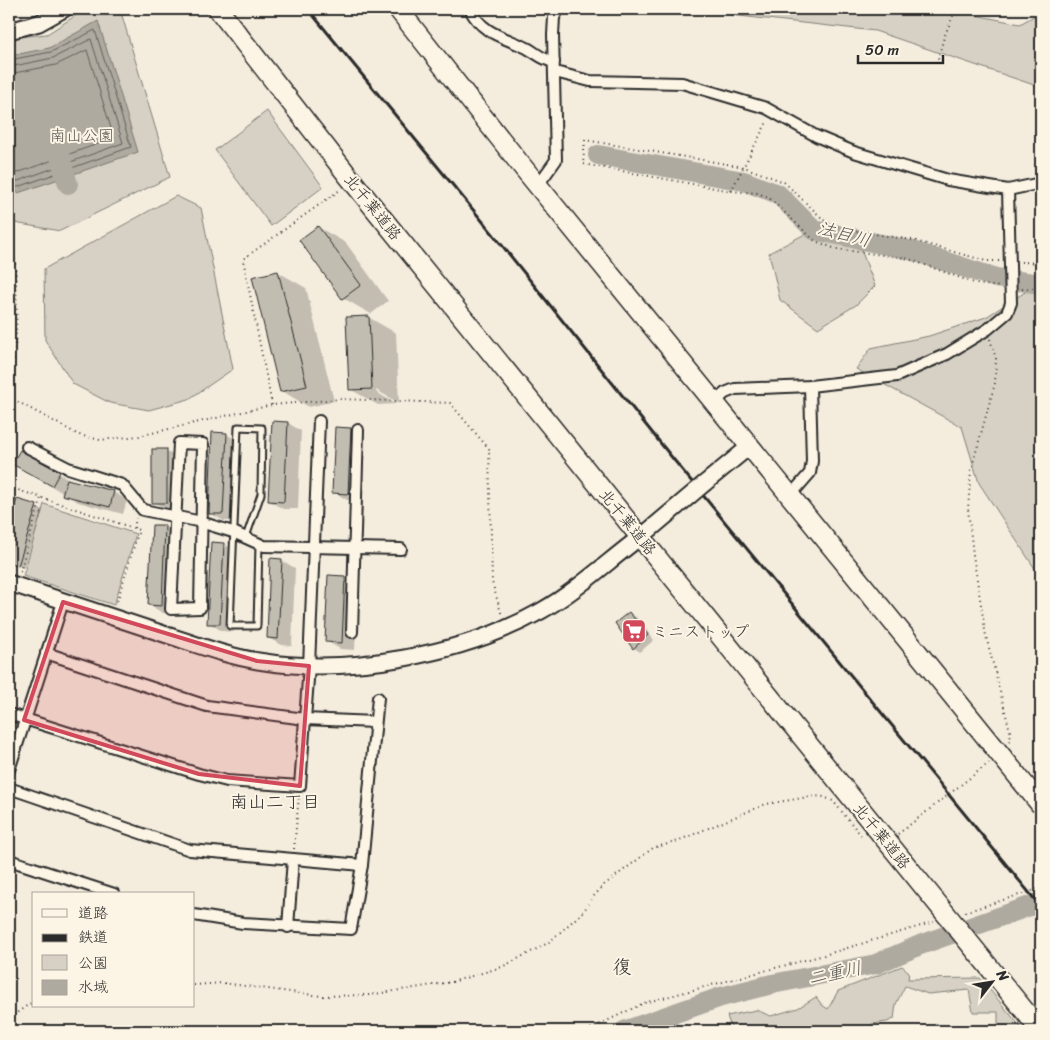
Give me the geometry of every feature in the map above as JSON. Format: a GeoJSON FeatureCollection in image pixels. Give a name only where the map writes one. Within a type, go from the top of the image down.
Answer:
{"type":"FeatureCollection","features":[{"type":"Feature","properties":{"kind":"highway","name":"北千葉道路"},"geometry":{"type":"LineString","coordinates":[[218,9],[349,178],[643,534],[790,722],[1041,1031]]}},
{"type":"Feature","properties":{"kind":"highway"},"geometry":{"type":"LineString","coordinates":[[398,9],[538,185],[715,402],[746,450],[790,496],[1041,805]]}},
{"type":"Feature","properties":{"kind":"street"},"geometry":{"type":"LineString","coordinates":[[9,31],[39,22],[64,9]]}},
{"type":"Feature","properties":{"kind":"street"},"geometry":{"type":"LineString","coordinates":[[470,9],[490,33],[528,49],[554,67],[590,81],[682,83],[772,112],[816,136],[854,152],[948,180],[1008,190],[1041,183]]}},
{"type":"Feature","properties":{"kind":"street"},"geometry":{"type":"LineString","coordinates":[[538,185],[556,160],[554,17],[559,9]]}},
{"type":"Feature","properties":{"kind":"street"},"geometry":{"type":"LineString","coordinates":[[715,402],[725,393],[735,389],[810,386],[897,376],[946,354],[988,329],[1007,313],[1012,289],[1008,190]]}},
{"type":"Feature","properties":{"kind":"street"},"geometry":{"type":"LineString","coordinates":[[790,496],[810,474],[812,461],[810,386]]}},
{"type":"Feature","properties":{"kind":"street"},"geometry":{"type":"LineString","coordinates":[[9,714],[199,774],[227,780],[300,786],[309,666],[319,421]]}},
{"type":"Feature","properties":{"kind":"street"},"geometry":{"type":"LineString","coordinates":[[352,632],[358,430]]}},
{"type":"Feature","properties":{"kind":"street"},"geometry":{"type":"LineString","coordinates":[[179,443],[203,444],[203,523],[200,608],[171,608],[179,443]]}},
{"type":"Feature","properties":{"kind":"street"},"geometry":{"type":"LineString","coordinates":[[27,447],[68,468],[122,485],[143,510],[177,515],[233,532],[264,546],[402,549]]}},
{"type":"Feature","properties":{"kind":"street"},"geometry":{"type":"LineString","coordinates":[[12,585],[217,651],[258,661],[309,666],[343,665],[410,658],[449,648],[506,628],[541,611],[580,586],[746,450]]}},
{"type":"Feature","properties":{"kind":"street"},"geometry":{"type":"LineString","coordinates":[[9,770],[63,602]]}},
{"type":"Feature","properties":{"kind":"street"},"geometry":{"type":"LineString","coordinates":[[46,653],[207,706],[305,719],[375,722]]}},
{"type":"Feature","properties":{"kind":"street"},"geometry":{"type":"LineString","coordinates":[[195,915],[243,923],[288,927],[351,929],[362,865],[378,698]]}},
{"type":"Feature","properties":{"kind":"street"},"geometry":{"type":"LineString","coordinates":[[9,788],[190,850],[362,865]]}},
{"type":"Feature","properties":{"kind":"street"},"geometry":{"type":"LineString","coordinates":[[288,927],[293,859]]}},
{"type":"Feature","properties":{"kind":"street"},"geometry":{"type":"LineString","coordinates":[[9,860],[108,892]]}},
{"type":"Feature","properties":{"kind":"lane"},"geometry":{"type":"LineString","coordinates":[[246,538],[261,494],[262,428],[238,427],[230,626],[257,626],[259,544]]}},
{"type":"Feature","properties":{"kind":"path"},"geometry":{"type":"LineString","coordinates":[[938,59],[944,37],[956,9]]}},
{"type":"Feature","properties":{"kind":"path"},"geometry":{"type":"LineString","coordinates":[[731,191],[772,112]]}},
{"type":"Feature","properties":{"kind":"path"},"geometry":{"type":"LineString","coordinates":[[1041,263],[986,261],[912,240],[844,228],[825,221],[784,182],[744,167],[585,140],[583,164],[731,191],[757,193],[768,197],[815,241],[836,249],[906,258],[977,284],[1012,289],[1041,287]]}},
{"type":"Feature","properties":{"kind":"path"},"geometry":{"type":"LineString","coordinates":[[272,405],[243,259],[340,189]]}},
{"type":"Feature","properties":{"kind":"path"},"geometry":{"type":"LineString","coordinates":[[9,205],[15,262],[16,357],[9,391]]}},
{"type":"Feature","properties":{"kind":"path"},"geometry":{"type":"LineString","coordinates":[[9,252],[15,262]]}},
{"type":"Feature","properties":{"kind":"path"},"geometry":{"type":"LineString","coordinates":[[988,329],[996,359],[996,383],[973,461],[968,509],[973,555],[986,636],[1010,731],[1010,744],[1005,750]]}},
{"type":"Feature","properties":{"kind":"path"},"geometry":{"type":"LineString","coordinates":[[9,397],[79,436],[100,440],[139,436],[272,405],[340,399],[450,403],[489,449],[492,582],[506,628]]}},
{"type":"Feature","properties":{"kind":"path"},"geometry":{"type":"LineString","coordinates":[[9,487],[139,530],[112,617]]}},
{"type":"Feature","properties":{"kind":"path"},"geometry":{"type":"LineString","coordinates":[[12,585],[40,498]]}},
{"type":"Feature","properties":{"kind":"path"},"geometry":{"type":"LineString","coordinates":[[896,835],[985,765],[994,762]]}},
{"type":"Feature","properties":{"kind":"path"},"geometry":{"type":"LineString","coordinates":[[293,859],[300,786]]}},
{"type":"Feature","properties":{"kind":"path"},"geometry":{"type":"LineString","coordinates":[[195,984],[222,983],[321,996],[369,995],[452,982],[502,967],[548,943],[583,912],[604,885],[653,848],[675,842],[766,804],[816,796],[824,797],[833,801],[862,836]]}},
{"type":"Feature","properties":{"kind":"path"},"geometry":{"type":"LineString","coordinates":[[956,915],[1041,888]]}},
{"type":"Feature","properties":{"kind":"path"},"geometry":{"type":"LineString","coordinates":[[586,1031],[644,1003],[824,955],[937,921]]}},
{"type":"Feature","properties":{"kind":"path"},"geometry":{"type":"LineString","coordinates":[[9,1018],[32,1002]]}},
{"type":"Feature","properties":{"kind":"highlighted area"},"geometry":{"type":"Polygon","coordinates":[[[63,602],[257,661],[309,666],[300,786],[199,774],[24,720],[63,602]]]}},
{"type":"Feature","properties":{"kind":"green space","name":"南山公園"},"geometry":{"type":"Polygon","coordinates":[[[86,9],[120,9],[170,177],[60,231],[9,222],[9,38],[47,34],[86,9]]]}},
{"type":"Feature","properties":{"kind":"green space"},"geometry":{"type":"Polygon","coordinates":[[[723,9],[945,9],[1020,24],[1041,12],[1041,84],[1034,85],[875,31],[730,15],[723,9]]]}},
{"type":"Feature","properties":{"kind":"green space"},"geometry":{"type":"Polygon","coordinates":[[[267,111],[323,187],[271,226],[215,150],[267,111]]]}},
{"type":"Feature","properties":{"kind":"green space"},"geometry":{"type":"Polygon","coordinates":[[[176,196],[201,208],[233,369],[189,399],[149,410],[110,403],[73,384],[45,340],[44,269],[176,196]]]}},
{"type":"Feature","properties":{"kind":"green space"},"geometry":{"type":"Polygon","coordinates":[[[805,234],[860,247],[875,286],[856,305],[818,328],[780,300],[769,253],[805,234]]]}},
{"type":"Feature","properties":{"kind":"green space"},"geometry":{"type":"Polygon","coordinates":[[[1041,282],[1041,578],[979,483],[962,427],[856,369],[871,348],[929,336],[986,317],[1041,282]]]}},
{"type":"Feature","properties":{"kind":"green space"},"geometry":{"type":"Polygon","coordinates":[[[44,504],[136,534],[114,605],[23,576],[44,504]]]}},
{"type":"Feature","properties":{"kind":"green space"},"geometry":{"type":"Polygon","coordinates":[[[902,966],[909,972],[908,979],[980,978],[1024,1031],[998,1031],[998,1012],[973,1012],[969,990],[928,994],[905,986],[896,1004],[894,1019],[872,1024],[867,1031],[732,1031],[727,1016],[756,1010],[771,1016],[798,1008],[816,997],[828,1009],[838,991],[902,966]]]}},
{"type":"Feature","properties":{"kind":"water"},"geometry":{"type":"Polygon","coordinates":[[[98,21],[138,152],[18,193],[9,191],[9,56],[49,48],[98,21]]]}},
{"type":"Feature","properties":{"kind":"building"},"geometry":{"type":"Polygon","coordinates":[[[318,226],[361,285],[342,299],[299,240],[318,226]]]}},
{"type":"Feature","properties":{"kind":"building"},"geometry":{"type":"Polygon","coordinates":[[[278,271],[307,386],[280,392],[252,277],[278,271]]]}},
{"type":"Feature","properties":{"kind":"building"},"geometry":{"type":"Polygon","coordinates":[[[369,316],[372,389],[349,390],[346,317],[369,316]]]}},
{"type":"Feature","properties":{"kind":"building"},"geometry":{"type":"Polygon","coordinates":[[[272,421],[288,422],[284,502],[268,501],[272,421]]]}},
{"type":"Feature","properties":{"kind":"building"},"geometry":{"type":"Polygon","coordinates":[[[335,427],[351,428],[348,494],[332,493],[335,427]]]}},
{"type":"Feature","properties":{"kind":"building"},"geometry":{"type":"Polygon","coordinates":[[[212,432],[227,433],[223,514],[209,514],[212,432]]]}},
{"type":"Feature","properties":{"kind":"building"},"geometry":{"type":"Polygon","coordinates":[[[152,449],[167,449],[167,503],[152,503],[152,449]]]}},
{"type":"Feature","properties":{"kind":"building"},"geometry":{"type":"Polygon","coordinates":[[[20,450],[60,472],[52,486],[12,464],[20,450]]]}},
{"type":"Feature","properties":{"kind":"building"},"geometry":{"type":"Polygon","coordinates":[[[67,479],[114,491],[110,507],[62,495],[67,479]]]}},
{"type":"Feature","properties":{"kind":"building"},"geometry":{"type":"Polygon","coordinates":[[[17,499],[37,505],[18,566],[9,563],[9,524],[17,499]]]}},
{"type":"Feature","properties":{"kind":"building"},"geometry":{"type":"Polygon","coordinates":[[[152,525],[165,525],[162,606],[148,605],[152,525]]]}},
{"type":"Feature","properties":{"kind":"building"},"geometry":{"type":"Polygon","coordinates":[[[211,542],[224,543],[220,624],[207,624],[211,542]]]}},
{"type":"Feature","properties":{"kind":"building"},"geometry":{"type":"Polygon","coordinates":[[[270,558],[282,559],[278,639],[267,638],[270,558]]]}},
{"type":"Feature","properties":{"kind":"building"},"geometry":{"type":"Polygon","coordinates":[[[328,575],[345,576],[342,643],[325,642],[328,575]]]}},
{"type":"Feature","properties":{"kind":"building"},"geometry":{"type":"Polygon","coordinates":[[[629,612],[648,635],[633,649],[615,623],[629,612]]]}},
{"type":"Feature","properties":{"kind":"waterway","name":"法目川"},"geometry":{"type":"LineString","coordinates":[[9,140],[57,147],[68,184]]}},
{"type":"Feature","properties":{"kind":"waterway","name":"法目川"},"geometry":{"type":"LineString","coordinates":[[598,155],[744,181],[778,194],[814,230],[910,250],[996,278],[1041,284]]}},
{"type":"Feature","properties":{"kind":"waterway","name":"二重川"},"geometry":{"type":"LineString","coordinates":[[624,1031],[721,997],[772,984],[876,964],[920,945],[1041,902]]}},
{"type":"Feature","properties":{"kind":"railway"},"geometry":{"type":"LineString","coordinates":[[308,9],[493,234],[674,460],[1041,907]]}},
{"type":"Feature","properties":{"kind":"place","name":"ミニストップ"},"geometry":{"type":"Point","coordinates":[634,631]}},
{"type":"Feature","properties":{"kind":"district","name":"南山二丁目"},"geometry":{"type":"Point","coordinates":[275,802]}},
{"type":"Feature","properties":{"kind":"district","name":"復"},"geometry":{"type":"Point","coordinates":[622,966]}}]}
